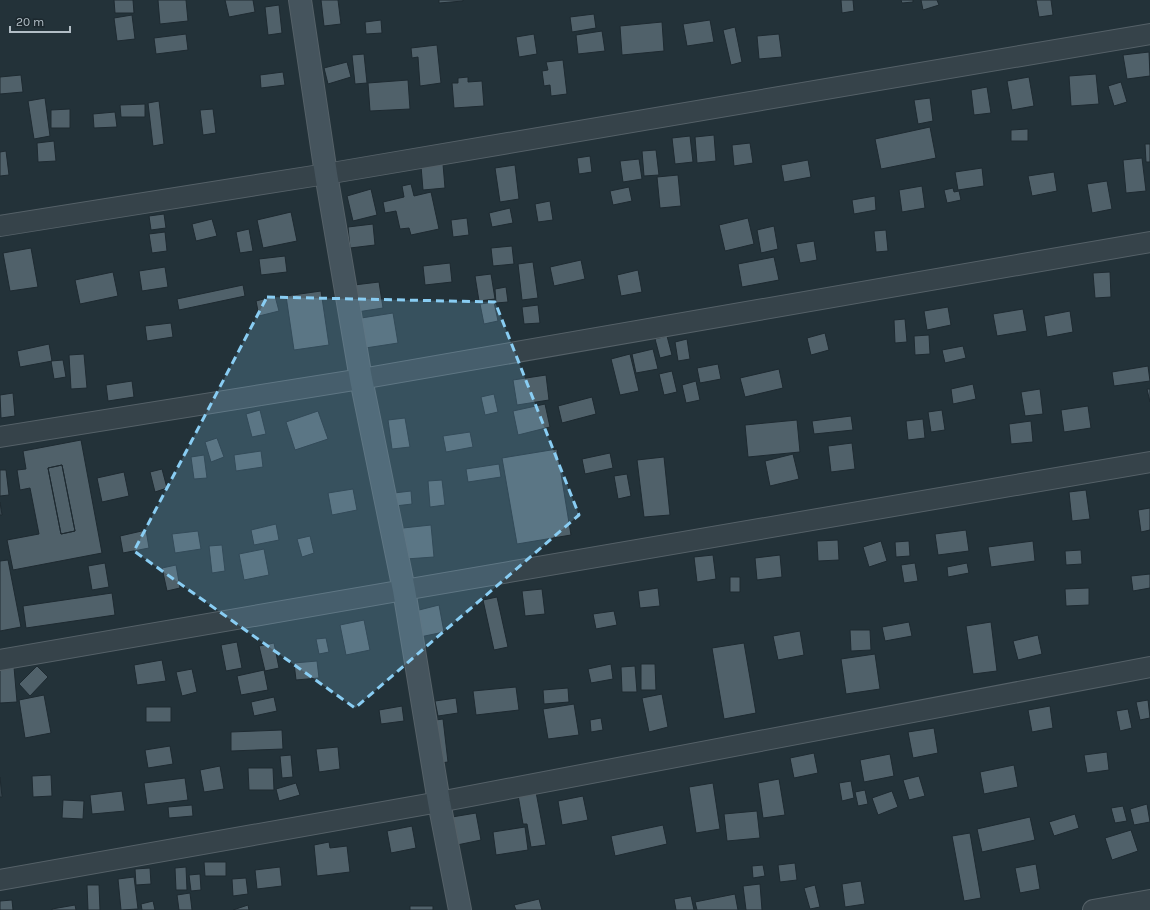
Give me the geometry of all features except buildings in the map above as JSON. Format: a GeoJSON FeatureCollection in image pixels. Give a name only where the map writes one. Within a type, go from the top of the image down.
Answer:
{"type":"FeatureCollection","features":[{"type":"Feature","properties":{"kind":"street"},"geometry":{"type":"LineString","coordinates":[[300,0],[326,174],[361,379],[404,590],[439,802],[460,910]]}},
{"type":"Feature","properties":{"kind":"street"},"geometry":{"type":"LineString","coordinates":[[0,226],[326,174],[1150,34]]}},
{"type":"Feature","properties":{"kind":"street"},"geometry":{"type":"LineString","coordinates":[[0,437],[361,379],[1150,242]]}},
{"type":"Feature","properties":{"kind":"street"},"geometry":{"type":"LineString","coordinates":[[0,660],[1150,462]]}},
{"type":"Feature","properties":{"kind":"street"},"geometry":{"type":"LineString","coordinates":[[0,880],[439,802],[1150,667]]}},
{"type":"Feature","properties":{"kind":"street"},"geometry":{"type":"LineString","coordinates":[[1093,910],[1150,900]]}},
{"type":"Feature","properties":{"kind":"highlighted area"},"geometry":{"type":"Polygon","coordinates":[[[267,297],[495,302],[579,515],[355,708],[134,551],[267,297]]]}}]}
